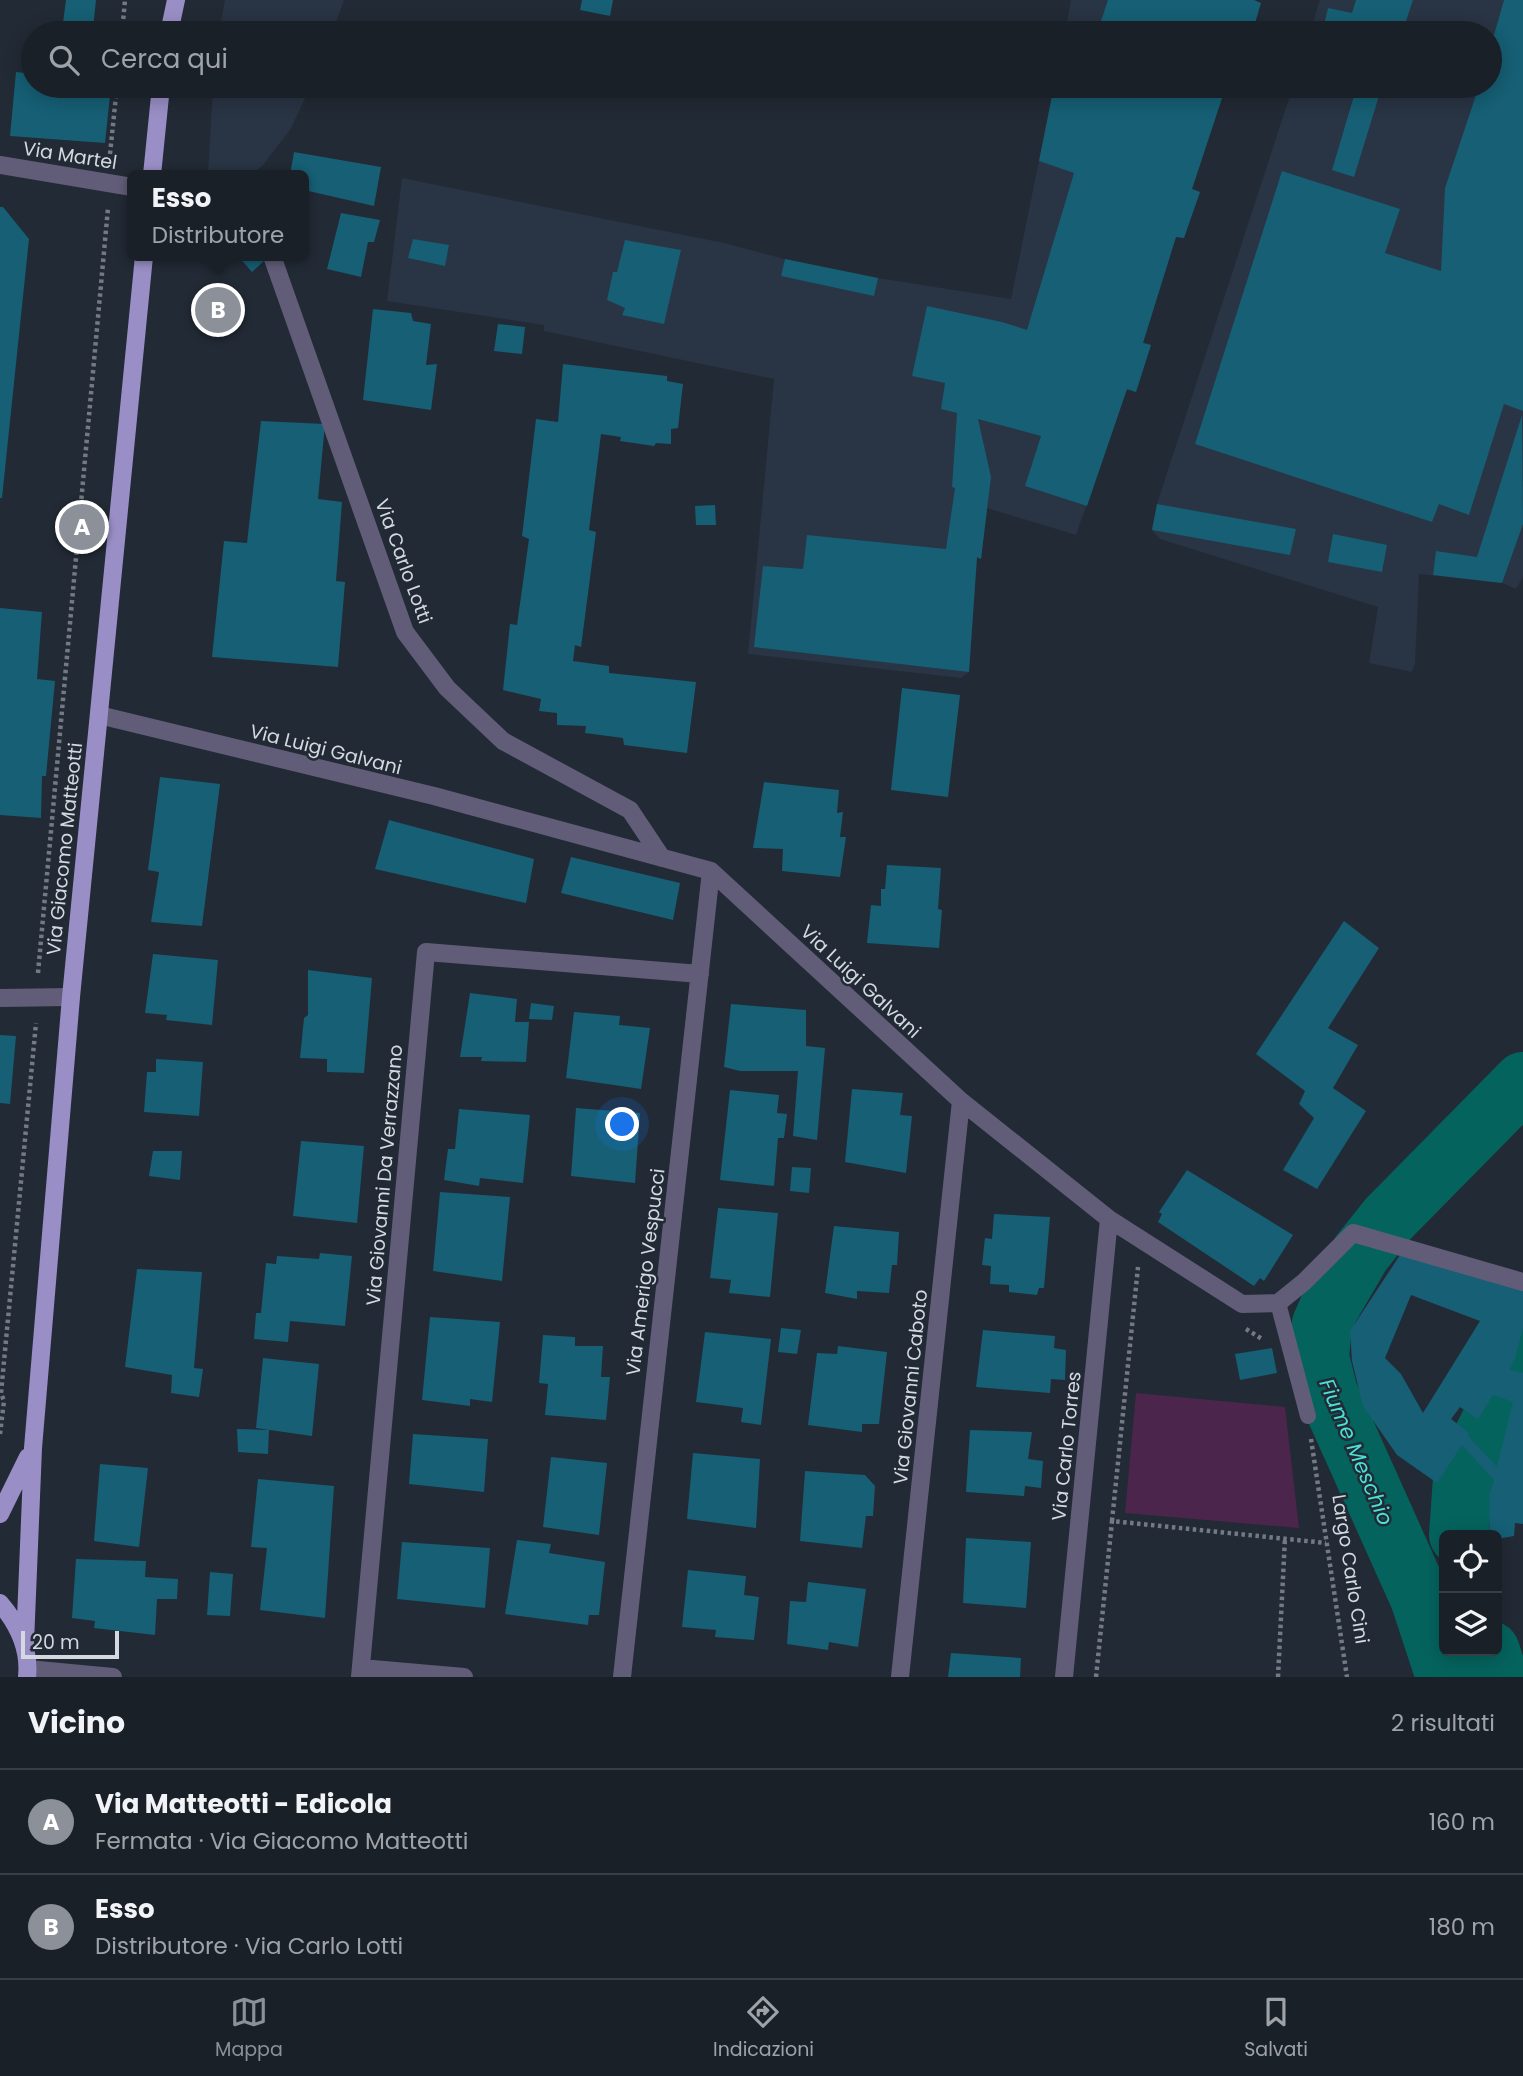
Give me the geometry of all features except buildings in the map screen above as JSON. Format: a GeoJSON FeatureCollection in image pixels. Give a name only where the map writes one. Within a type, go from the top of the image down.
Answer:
{"type":"FeatureCollection","features":[{"type":"Feature","properties":{"kind":"main road"},"geometry":{"type":"LineString","coordinates":[[172,21],[176,0]]}},
{"type":"Feature","properties":{"kind":"main road"},"geometry":{"type":"LineString","coordinates":[[153,170],[160,98]]}},
{"type":"Feature","properties":{"kind":"main road","name":"Via Giacomo Matteotti"},"geometry":{"type":"LineString","coordinates":[[24,1643],[33,1448],[71,997],[144,261]]}},
{"type":"Feature","properties":{"kind":"main road","name":"Via Giacomo Matteotti"},"geometry":{"type":"LineString","coordinates":[[0,1514],[33,1448]]}},
{"type":"Feature","properties":{"kind":"main road"},"geometry":{"type":"LineString","coordinates":[[0,1603],[12,1617],[24,1643],[27,1673]]}},
{"type":"Feature","properties":{"kind":"street","name":"Via Martel"},"geometry":{"type":"LineString","coordinates":[[0,165],[127,186]]}},
{"type":"Feature","properties":{"kind":"street","name":"Via Carlo Lotti"},"geometry":{"type":"LineString","coordinates":[[274,261],[405,632],[447,688],[503,741],[630,810],[662,858]]}},
{"type":"Feature","properties":{"kind":"street","name":"Via Luigi Galvani"},"geometry":{"type":"LineString","coordinates":[[99,715],[434,796],[712,871],[961,1101],[1109,1219],[1241,1304],[1278,1303]]}},
{"type":"Feature","properties":{"kind":"street","name":"Via Amerigo Vespucci"},"geometry":{"type":"LineString","coordinates":[[622,1677],[712,871]]}},
{"type":"Feature","properties":{"kind":"street","name":"Via Giovanni Da Verrazzano"},"geometry":{"type":"LineString","coordinates":[[361,1672],[426,951],[700,974]]}},
{"type":"Feature","properties":{"kind":"street"},"geometry":{"type":"LineString","coordinates":[[0,998],[71,997]]}},
{"type":"Feature","properties":{"kind":"street","name":"Via Giovanni Caboto"},"geometry":{"type":"LineString","coordinates":[[900,1677],[961,1101]]}},
{"type":"Feature","properties":{"kind":"street","name":"Via Carlo Torres"},"geometry":{"type":"LineString","coordinates":[[1064,1677],[1109,1219]]}},
{"type":"Feature","properties":{"kind":"street"},"geometry":{"type":"LineString","coordinates":[[1278,1303],[1304,1282],[1353,1233],[1523,1282]]}},
{"type":"Feature","properties":{"kind":"street"},"geometry":{"type":"LineString","coordinates":[[361,1672],[464,1677]]}},
{"type":"Feature","properties":{"kind":"street"},"geometry":{"type":"LineString","coordinates":[[27,1673],[113,1677]]}},
{"type":"Feature","properties":{"kind":"lane"},"geometry":{"type":"LineString","coordinates":[[1278,1303],[1308,1416]]}},
{"type":"Feature","properties":{"kind":"path"},"geometry":{"type":"LineString","coordinates":[[123,21],[125,0]]}},
{"type":"Feature","properties":{"kind":"path"},"geometry":{"type":"LineString","coordinates":[[110,154],[116,98]]}},
{"type":"Feature","properties":{"kind":"path"},"geometry":{"type":"LineString","coordinates":[[37,977],[110,182]]}},
{"type":"Feature","properties":{"kind":"path"},"geometry":{"type":"LineString","coordinates":[[0,1434],[4,1401],[1,1393],[36,1020]]}},
{"type":"Feature","properties":{"kind":"path"},"geometry":{"type":"LineString","coordinates":[[1096,1677],[1139,1265],[1150,1272]]}},
{"type":"Feature","properties":{"kind":"path"},"geometry":{"type":"LineString","coordinates":[[1245,1329],[1292,1357]]}},
{"type":"Feature","properties":{"kind":"path","name":"Largo Carlo Cini"},"geometry":{"type":"LineString","coordinates":[[1308,1416],[1346,1677]]}},
{"type":"Feature","properties":{"kind":"path"},"geometry":{"type":"LineString","coordinates":[[1112,1521],[1326,1542]]}},
{"type":"Feature","properties":{"kind":"path"},"geometry":{"type":"LineString","coordinates":[[1278,1677],[1284,1538]]}},
{"type":"Feature","properties":{"kind":"shaded area"},"geometry":{"type":"Polygon","coordinates":[[[225,0],[344,0],[336,21],[221,21],[225,0]]]}},
{"type":"Feature","properties":{"kind":"shaded area"},"geometry":{"type":"Polygon","coordinates":[[[1071,0],[1254,0],[1261,3],[1256,21],[1067,21],[1071,0]]]}},
{"type":"Feature","properties":{"kind":"shaded area"},"geometry":{"type":"Polygon","coordinates":[[[1320,0],[1523,0],[1523,577],[1516,589],[1502,583],[1419,574],[1415,664],[1412,672],[1369,663],[1378,607],[1160,539],[1152,530],[1157,504],[1289,98],[1502,98],[1502,21],[1314,21],[1320,0]]]}},
{"type":"Feature","properties":{"kind":"shaded area"},"geometry":{"type":"Polygon","coordinates":[[[212,98],[305,98],[290,130],[257,170],[208,170],[212,98]]]}},
{"type":"Feature","properties":{"kind":"shaded area"},"geometry":{"type":"Polygon","coordinates":[[[1052,98],[1222,98],[1192,189],[1200,192],[1184,238],[1176,237],[1143,342],[1151,345],[1136,392],[1127,390],[1076,535],[987,508],[981,559],[977,558],[969,672],[961,678],[748,654],[774,379],[544,331],[544,325],[387,301],[402,178],[724,243],[796,262],[1011,299],[1052,98]]]}},
{"type":"Feature","properties":{"kind":"shaded area"},"geometry":{"type":"Polygon","coordinates":[[[1136,1393],[1285,1407],[1299,1528],[1125,1513],[1136,1393]]]}},
{"type":"Feature","properties":{"kind":"waterway","name":"Fiume Meschio"},"geometry":{"type":"LineString","coordinates":[[1446,1677],[1420,1598],[1328,1393],[1319,1357],[1322,1324],[1361,1253],[1389,1218],[1523,1082]]}},
{"type":"Feature","properties":{"kind":"waterway"},"geometry":{"type":"LineString","coordinates":[[1459,1530],[1463,1478],[1523,1357]]}},
{"type":"Feature","properties":{"kind":"waterway"},"geometry":{"type":"LineString","coordinates":[[1492,1656],[1498,1677]]}},
{"type":"Feature","properties":{"kind":"place","name":"Esso"},"geometry":{"type":"Point","coordinates":[218,310]}},
{"type":"Feature","properties":{"kind":"place","name":"Via Matteotti - Edicola"},"geometry":{"type":"Point","coordinates":[82,527]}}]}
